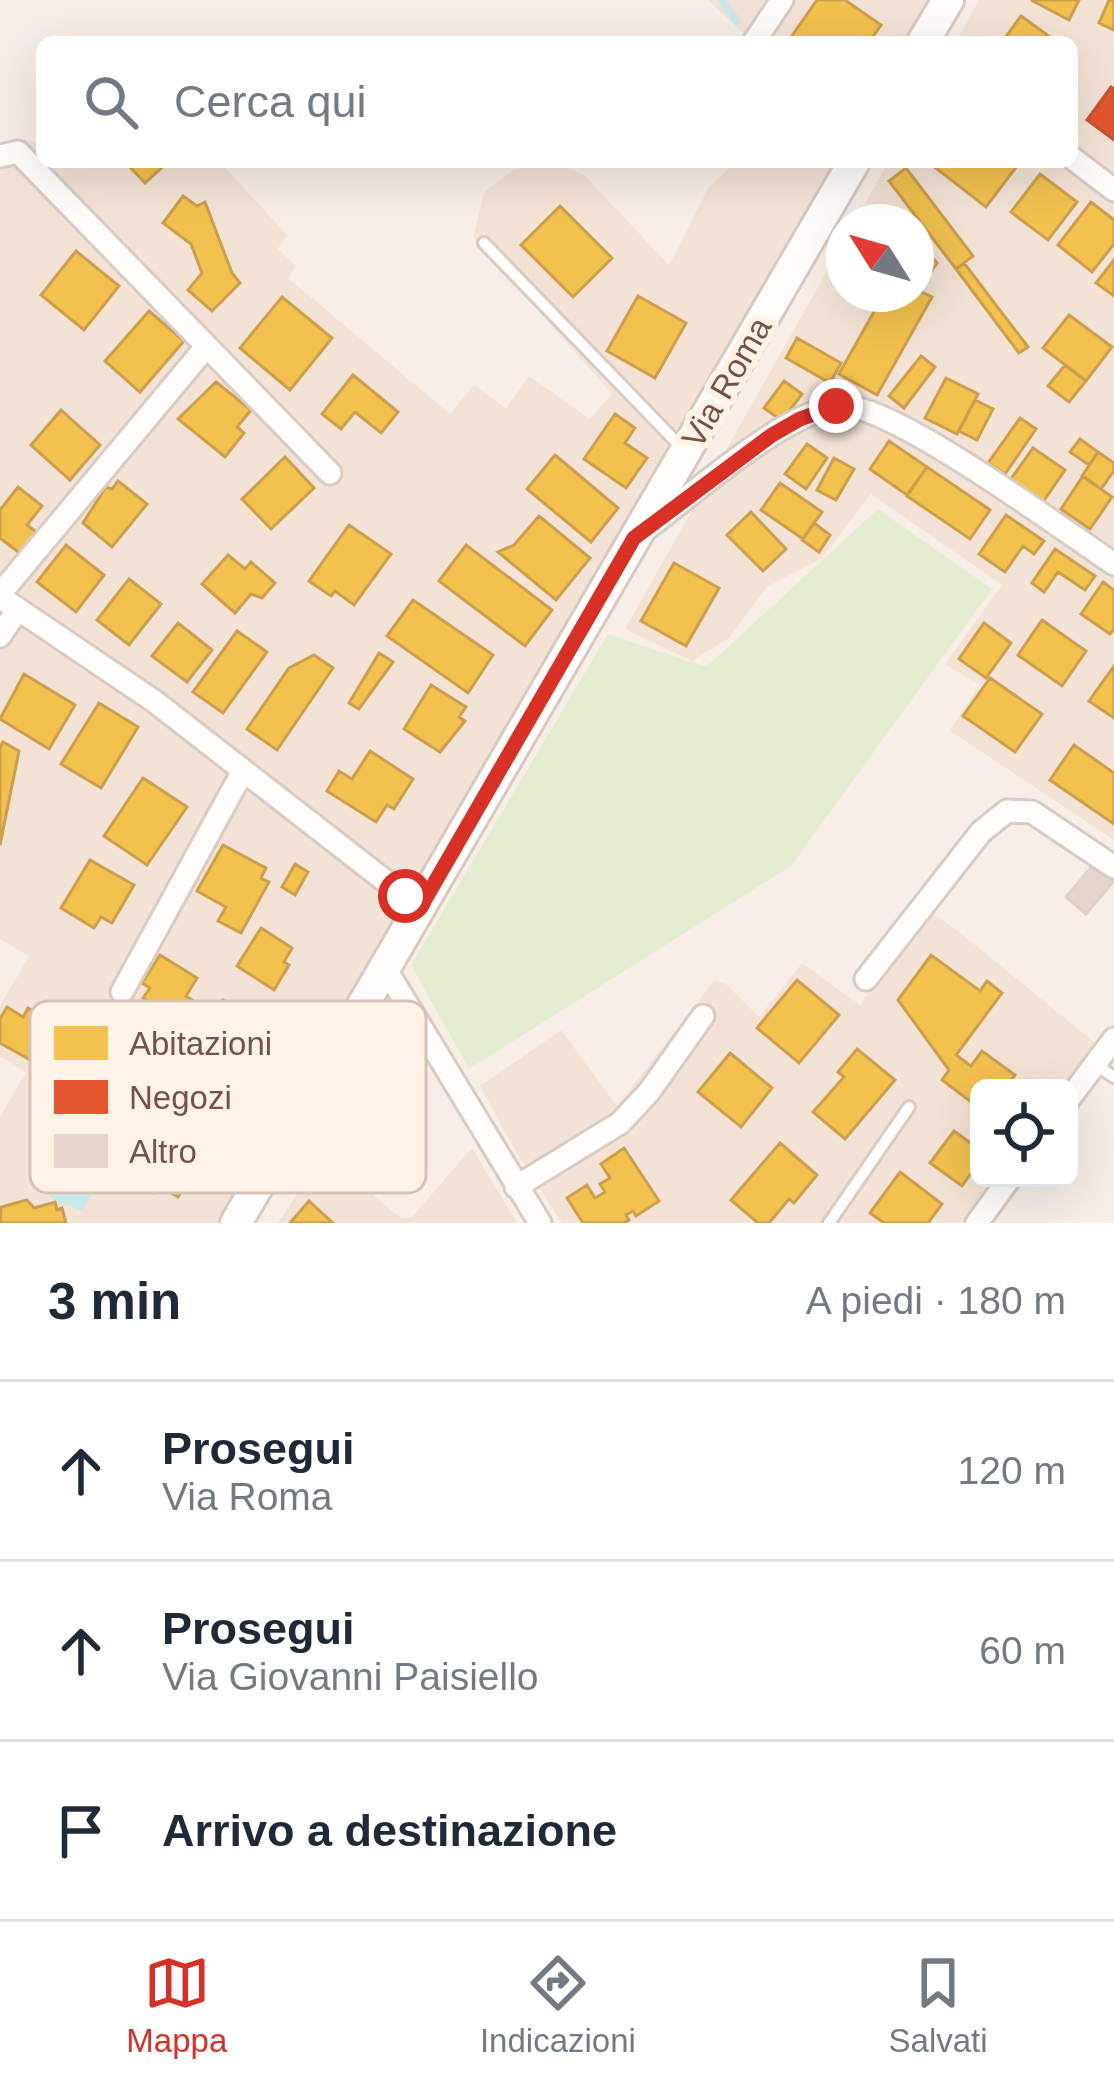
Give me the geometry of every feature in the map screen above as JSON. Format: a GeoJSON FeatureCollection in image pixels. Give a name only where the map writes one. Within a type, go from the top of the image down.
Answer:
{"type":"FeatureCollection","features":[{"type":"Feature","properties":{"kind":"street"},"geometry":{"type":"LineString","coordinates":[[758,36],[782,0]]}},
{"type":"Feature","properties":{"kind":"street"},"geometry":{"type":"LineString","coordinates":[[927,36],[948,0]]}},
{"type":"Feature","properties":{"kind":"street"},"geometry":{"type":"LineString","coordinates":[[0,156],[18,152],[330,472]]}},
{"type":"Feature","properties":{"kind":"street"},"geometry":{"type":"LineString","coordinates":[[1078,163],[1114,190]]}},
{"type":"Feature","properties":{"kind":"street","name":"Via Roma"},"geometry":{"type":"LineString","coordinates":[[366,1001],[851,168]]}},
{"type":"Feature","properties":{"kind":"street"},"geometry":{"type":"LineString","coordinates":[[0,636],[6,600],[206,347]]}},
{"type":"Feature","properties":{"kind":"street"},"geometry":{"type":"LineString","coordinates":[[634,538],[787,427],[830,408],[856,405],[904,426],[1114,564]]}},
{"type":"Feature","properties":{"kind":"street"},"geometry":{"type":"LineString","coordinates":[[6,600],[154,701],[420,908]]}},
{"type":"Feature","properties":{"kind":"street"},"geometry":{"type":"LineString","coordinates":[[122,992],[243,771]]}},
{"type":"Feature","properties":{"kind":"street"},"geometry":{"type":"LineString","coordinates":[[866,980],[981,832],[1007,812],[1038,816],[1114,867]]}},
{"type":"Feature","properties":{"kind":"street"},"geometry":{"type":"LineString","coordinates":[[385,968],[405,1001]]}},
{"type":"Feature","properties":{"kind":"street"},"geometry":{"type":"LineString","coordinates":[[516,1187],[620,1123],[649,1092],[703,1016]]}},
{"type":"Feature","properties":{"kind":"street"},"geometry":{"type":"LineString","coordinates":[[426,1037],[540,1223]]}},
{"type":"Feature","properties":{"kind":"street"},"geometry":{"type":"LineString","coordinates":[[1078,1092],[1105,1071],[1114,1039]]}},
{"type":"Feature","properties":{"kind":"street"},"geometry":{"type":"LineString","coordinates":[[977,1223],[1003,1187]]}},
{"type":"Feature","properties":{"kind":"street","name":"Via Roma"},"geometry":{"type":"LineString","coordinates":[[236,1223],[254,1193]]}},
{"type":"Feature","properties":{"kind":"lane"},"geometry":{"type":"LineString","coordinates":[[484,243],[685,452]]}},
{"type":"Feature","properties":{"kind":"lane"},"geometry":{"type":"LineString","coordinates":[[829,1223],[909,1107]]}},
{"type":"Feature","properties":{"kind":"shaded area"},"geometry":{"type":"Polygon","coordinates":[[[708,0],[927,0],[906,36],[746,36],[708,0]]]}},
{"type":"Feature","properties":{"kind":"shaded area"},"geometry":{"type":"Polygon","coordinates":[[[979,0],[1114,0],[1114,840],[950,731],[979,685],[945,664],[1002,585],[871,494],[822,558],[767,587],[729,638],[692,661],[625,629],[826,273],[826,312],[934,312],[934,204],[865,204],[885,168],[1078,168],[1078,36],[959,36],[979,0]]]}},
{"type":"Feature","properties":{"kind":"shaded area"},"geometry":{"type":"Polygon","coordinates":[[[14,139],[34,141],[36,168],[226,168],[287,235],[278,249],[296,266],[288,278],[450,414],[474,385],[506,408],[529,376],[590,419],[612,394],[473,237],[484,192],[514,170],[568,168],[584,175],[669,265],[709,187],[730,168],[830,168],[357,1001],[30,1001],[30,1193],[245,1193],[227,1223],[0,1223],[0,1117],[26,1072],[0,1057],[0,1006],[29,956],[0,939],[0,145],[14,139]]]}},
{"type":"Feature","properties":{"kind":"shaded area"},"geometry":{"type":"Polygon","coordinates":[[[927,910],[1111,1056],[1078,1103],[1078,1079],[970,1079],[970,1187],[1019,1187],[994,1223],[562,1223],[480,1086],[561,1030],[617,1106],[714,981],[725,983],[759,1017],[802,963],[860,1005],[927,910]]]}},
{"type":"Feature","properties":{"kind":"shaded area"},"geometry":{"type":"Polygon","coordinates":[[[472,1148],[517,1223],[278,1223],[298,1193],[370,1193],[401,1218],[411,1218],[472,1148]]]}},
{"type":"Feature","properties":{"kind":"green space"},"geometry":{"type":"Polygon","coordinates":[[[878,509],[992,589],[791,866],[469,1069],[411,965],[608,634],[706,667],[878,509]]]}},
{"type":"Feature","properties":{"kind":"water"},"geometry":{"type":"Polygon","coordinates":[[[49,1193],[93,1193],[82,1211],[52,1199],[49,1193]]]}},
{"type":"Feature","properties":{"kind":"building: Abitazioni"},"geometry":{"type":"Polygon","coordinates":[[[817,0],[845,0],[881,25],[873,36],[792,36],[817,0]]]}},
{"type":"Feature","properties":{"kind":"building: Abitazioni"},"geometry":{"type":"Polygon","coordinates":[[[1031,0],[1079,0],[1069,20],[1031,0]]]}},
{"type":"Feature","properties":{"kind":"building: Abitazioni"},"geometry":{"type":"Polygon","coordinates":[[[1109,0],[1114,0],[1114,30],[1099,23],[1109,0]]]}},
{"type":"Feature","properties":{"kind":"building: Abitazioni"},"geometry":{"type":"Polygon","coordinates":[[[1021,16],[1049,36],[1006,36],[1021,16]]]}},
{"type":"Feature","properties":{"kind":"building: Abitazioni"},"geometry":{"type":"Polygon","coordinates":[[[131,168],[161,168],[145,183],[131,168]]]}},
{"type":"Feature","properties":{"kind":"building: Abitazioni"},"geometry":{"type":"Polygon","coordinates":[[[906,168],[933,204],[907,204],[889,181],[906,168]]]}},
{"type":"Feature","properties":{"kind":"building: Abitazioni"},"geometry":{"type":"Polygon","coordinates":[[[936,168],[1015,168],[986,207],[936,168]]]}},
{"type":"Feature","properties":{"kind":"building: Abitazioni"},"geometry":{"type":"Polygon","coordinates":[[[1040,174],[1077,202],[1048,240],[1011,212],[1040,174]]]}},
{"type":"Feature","properties":{"kind":"building: Abitazioni"},"geometry":{"type":"Polygon","coordinates":[[[183,196],[197,206],[205,202],[240,283],[212,311],[188,290],[202,273],[191,244],[163,223],[183,196]]]}},
{"type":"Feature","properties":{"kind":"building: Abitazioni"},"geometry":{"type":"Polygon","coordinates":[[[1091,202],[1114,220],[1114,244],[1092,272],[1058,245],[1091,202]]]}},
{"type":"Feature","properties":{"kind":"building: Abitazioni"},"geometry":{"type":"Polygon","coordinates":[[[934,205],[973,256],[956,269],[934,240],[934,205]]]}},
{"type":"Feature","properties":{"kind":"building: Abitazioni"},"geometry":{"type":"Polygon","coordinates":[[[560,206],[612,258],[573,297],[521,245],[560,206]]]}},
{"type":"Feature","properties":{"kind":"building: Abitazioni"},"geometry":{"type":"Polygon","coordinates":[[[76,251],[119,286],[84,330],[41,295],[76,251]]]}},
{"type":"Feature","properties":{"kind":"building: Abitazioni"},"geometry":{"type":"Polygon","coordinates":[[[1114,260],[1114,296],[1096,283],[1114,260]]]}},
{"type":"Feature","properties":{"kind":"building: Abitazioni"},"geometry":{"type":"Polygon","coordinates":[[[964,263],[1028,347],[1019,353],[956,269],[964,263]]]}},
{"type":"Feature","properties":{"kind":"building: Abitazioni"},"geometry":{"type":"Polygon","coordinates":[[[638,296],[686,323],[655,378],[607,351],[638,296]]]}},
{"type":"Feature","properties":{"kind":"building: Abitazioni"},"geometry":{"type":"Polygon","coordinates":[[[282,297],[332,338],[290,390],[240,348],[282,297]]]}},
{"type":"Feature","properties":{"kind":"building: Abitazioni"},"geometry":{"type":"Polygon","coordinates":[[[149,311],[184,341],[140,392],[105,361],[149,311]]]}},
{"type":"Feature","properties":{"kind":"building: Abitazioni"},"geometry":{"type":"Polygon","coordinates":[[[874,312],[924,312],[877,395],[839,374],[874,312]]]}},
{"type":"Feature","properties":{"kind":"building: Abitazioni"},"geometry":{"type":"Polygon","coordinates":[[[1069,315],[1112,347],[1086,381],[1043,348],[1069,315]]]}},
{"type":"Feature","properties":{"kind":"building: Abitazioni"},"geometry":{"type":"Polygon","coordinates":[[[797,338],[841,363],[830,383],[786,358],[797,338]]]}},
{"type":"Feature","properties":{"kind":"building: Abitazioni"},"geometry":{"type":"Polygon","coordinates":[[[921,356],[935,367],[904,408],[889,396],[921,356]]]}},
{"type":"Feature","properties":{"kind":"building: Abitazioni"},"geometry":{"type":"Polygon","coordinates":[[[1065,365],[1086,381],[1069,402],[1048,386],[1065,365]]]}},
{"type":"Feature","properties":{"kind":"building: Abitazioni"},"geometry":{"type":"Polygon","coordinates":[[[353,375],[398,412],[381,433],[355,412],[341,429],[322,414],[353,375]]]}},
{"type":"Feature","properties":{"kind":"building: Abitazioni"},"geometry":{"type":"Polygon","coordinates":[[[946,378],[978,394],[957,434],[925,418],[946,378]]]}},
{"type":"Feature","properties":{"kind":"building: Abitazioni"},"geometry":{"type":"Polygon","coordinates":[[[784,381],[802,394],[782,421],[764,408],[784,381]]]}},
{"type":"Feature","properties":{"kind":"building: Abitazioni"},"geometry":{"type":"Polygon","coordinates":[[[216,382],[251,410],[237,427],[244,433],[225,457],[178,419],[216,382]]]}},
{"type":"Feature","properties":{"kind":"building: Abitazioni"},"geometry":{"type":"Polygon","coordinates":[[[975,400],[993,409],[977,440],[959,431],[975,400]]]}},
{"type":"Feature","properties":{"kind":"building: Abitazioni"},"geometry":{"type":"Polygon","coordinates":[[[61,410],[100,445],[70,480],[31,445],[61,410]]]}},
{"type":"Feature","properties":{"kind":"building: Abitazioni"},"geometry":{"type":"Polygon","coordinates":[[[615,414],[635,428],[625,443],[647,458],[626,488],[584,459],[615,414]]]}},
{"type":"Feature","properties":{"kind":"building: Abitazioni"},"geometry":{"type":"Polygon","coordinates":[[[1020,418],[1036,429],[1005,474],[988,463],[1020,418]]]}},
{"type":"Feature","properties":{"kind":"building: Abitazioni"},"geometry":{"type":"Polygon","coordinates":[[[1080,439],[1098,452],[1089,465],[1070,452],[1080,439]]]}},
{"type":"Feature","properties":{"kind":"building: Abitazioni"},"geometry":{"type":"Polygon","coordinates":[[[889,441],[927,467],[907,495],[870,469],[889,441]]]}},
{"type":"Feature","properties":{"kind":"building: Abitazioni"},"geometry":{"type":"Polygon","coordinates":[[[807,444],[827,458],[806,489],[785,474],[807,444]]]}},
{"type":"Feature","properties":{"kind":"building: Abitazioni"},"geometry":{"type":"Polygon","coordinates":[[[1033,448],[1065,470],[1043,502],[1011,479],[1033,448]]]}},
{"type":"Feature","properties":{"kind":"building: Abitazioni"},"geometry":{"type":"Polygon","coordinates":[[[1098,452],[1114,463],[1101,489],[1082,476],[1098,452]]]}},
{"type":"Feature","properties":{"kind":"building: Abitazioni"},"geometry":{"type":"Polygon","coordinates":[[[555,455],[618,508],[591,542],[527,489],[555,455]]]}},
{"type":"Feature","properties":{"kind":"building: Abitazioni"},"geometry":{"type":"Polygon","coordinates":[[[285,457],[314,488],[271,529],[242,499],[285,457]]]}},
{"type":"Feature","properties":{"kind":"building: Abitazioni"},"geometry":{"type":"Polygon","coordinates":[[[834,458],[854,469],[836,500],[817,490],[834,458]]]}},
{"type":"Feature","properties":{"kind":"building: Abitazioni"},"geometry":{"type":"Polygon","coordinates":[[[927,467],[990,510],[970,539],[907,496],[927,467]]]}},
{"type":"Feature","properties":{"kind":"building: Abitazioni"},"geometry":{"type":"Polygon","coordinates":[[[1083,476],[1112,497],[1090,529],[1061,509],[1083,476]]]}},
{"type":"Feature","properties":{"kind":"building: Abitazioni"},"geometry":{"type":"Polygon","coordinates":[[[118,481],[147,504],[112,547],[83,523],[106,487],[112,489],[118,481]]]}},
{"type":"Feature","properties":{"kind":"building: Abitazioni"},"geometry":{"type":"Polygon","coordinates":[[[780,483],[822,512],[803,539],[761,510],[780,483]]]}},
{"type":"Feature","properties":{"kind":"building: Abitazioni"},"geometry":{"type":"Polygon","coordinates":[[[18,487],[42,506],[27,525],[38,533],[22,555],[0,538],[0,510],[18,487]]]}},
{"type":"Feature","properties":{"kind":"building: Abitazioni"},"geometry":{"type":"Polygon","coordinates":[[[751,512],[786,549],[763,571],[727,535],[751,512]]]}},
{"type":"Feature","properties":{"kind":"building: Abitazioni"},"geometry":{"type":"Polygon","coordinates":[[[1006,515],[1044,541],[1034,554],[1023,546],[1005,572],[979,554],[1006,515]]]}},
{"type":"Feature","properties":{"kind":"building: Abitazioni"},"geometry":{"type":"Polygon","coordinates":[[[539,516],[590,558],[556,600],[498,552],[514,545],[539,516]]]}},
{"type":"Feature","properties":{"kind":"building: Abitazioni"},"geometry":{"type":"Polygon","coordinates":[[[814,523],[830,535],[819,552],[802,540],[814,523]]]}},
{"type":"Feature","properties":{"kind":"building: Abitazioni"},"geometry":{"type":"Polygon","coordinates":[[[349,525],[391,554],[354,605],[309,581],[349,525]]]}},
{"type":"Feature","properties":{"kind":"building: Abitazioni"},"geometry":{"type":"Polygon","coordinates":[[[66,545],[104,575],[76,612],[37,582],[66,545]]]}},
{"type":"Feature","properties":{"kind":"building: Abitazioni"},"geometry":{"type":"Polygon","coordinates":[[[466,545],[552,610],[525,646],[439,581],[466,545]]]}},
{"type":"Feature","properties":{"kind":"building: Abitazioni"},"geometry":{"type":"Polygon","coordinates":[[[1055,549],[1095,576],[1085,590],[1058,572],[1044,592],[1032,583],[1055,549]]]}},
{"type":"Feature","properties":{"kind":"building: Abitazioni"},"geometry":{"type":"Polygon","coordinates":[[[228,555],[245,569],[251,562],[275,583],[262,598],[251,594],[235,613],[202,584],[228,555]]]}},
{"type":"Feature","properties":{"kind":"building: Abitazioni"},"geometry":{"type":"Polygon","coordinates":[[[674,563],[719,588],[686,646],[641,621],[674,563]]]}},
{"type":"Feature","properties":{"kind":"building: Abitazioni"},"geometry":{"type":"Polygon","coordinates":[[[129,579],[161,604],[129,645],[97,620],[129,579]]]}},
{"type":"Feature","properties":{"kind":"building: Abitazioni"},"geometry":{"type":"Polygon","coordinates":[[[1103,582],[1114,590],[1110,634],[1081,614],[1103,582]]]}},
{"type":"Feature","properties":{"kind":"building: Abitazioni"},"geometry":{"type":"Polygon","coordinates":[[[413,600],[493,655],[468,693],[387,636],[413,600]]]}},
{"type":"Feature","properties":{"kind":"building: Abitazioni"},"geometry":{"type":"Polygon","coordinates":[[[1042,620],[1086,651],[1062,686],[1018,655],[1042,620]]]}},
{"type":"Feature","properties":{"kind":"building: Abitazioni"},"geometry":{"type":"Polygon","coordinates":[[[178,623],[212,650],[187,682],[152,656],[178,623]]]}},
{"type":"Feature","properties":{"kind":"building: Abitazioni"},"geometry":{"type":"Polygon","coordinates":[[[984,623],[1011,643],[986,678],[959,659],[984,623]]]}},
{"type":"Feature","properties":{"kind":"building: Abitazioni"},"geometry":{"type":"Polygon","coordinates":[[[237,631],[267,652],[223,713],[193,692],[237,631]]]}},
{"type":"Feature","properties":{"kind":"building: Abitazioni"},"geometry":{"type":"Polygon","coordinates":[[[379,653],[393,662],[359,709],[349,703],[379,653]]]}},
{"type":"Feature","properties":{"kind":"building: Abitazioni"},"geometry":{"type":"Polygon","coordinates":[[[314,655],[333,668],[277,750],[247,729],[289,668],[314,655]]]}},
{"type":"Feature","properties":{"kind":"building: Abitazioni"},"geometry":{"type":"Polygon","coordinates":[[[1114,666],[1114,718],[1089,701],[1114,666]]]}},
{"type":"Feature","properties":{"kind":"building: Abitazioni"},"geometry":{"type":"Polygon","coordinates":[[[24,674],[75,705],[49,749],[0,719],[24,674]]]}},
{"type":"Feature","properties":{"kind":"building: Abitazioni"},"geometry":{"type":"Polygon","coordinates":[[[990,678],[1042,714],[1015,752],[963,716],[990,678]]]}},
{"type":"Feature","properties":{"kind":"building: Abitazioni"},"geometry":{"type":"Polygon","coordinates":[[[431,685],[466,707],[459,717],[465,721],[440,752],[404,729],[431,685]]]}},
{"type":"Feature","properties":{"kind":"building: Abitazioni"},"geometry":{"type":"Polygon","coordinates":[[[99,703],[138,727],[101,788],[61,764],[99,703]]]}},
{"type":"Feature","properties":{"kind":"building: Abitazioni"},"geometry":{"type":"Polygon","coordinates":[[[3,742],[19,751],[0,845],[0,747],[3,742]]]}},
{"type":"Feature","properties":{"kind":"building: Abitazioni"},"geometry":{"type":"Polygon","coordinates":[[[1074,745],[1114,773],[1114,824],[1050,780],[1074,745]]]}},
{"type":"Feature","properties":{"kind":"building: Abitazioni"},"geometry":{"type":"Polygon","coordinates":[[[370,751],[413,779],[394,809],[387,805],[376,822],[327,791],[339,771],[352,779],[370,751]]]}},
{"type":"Feature","properties":{"kind":"building: Abitazioni"},"geometry":{"type":"Polygon","coordinates":[[[143,778],[187,807],[147,865],[104,836],[143,778]]]}},
{"type":"Feature","properties":{"kind":"building: Abitazioni"},"geometry":{"type":"Polygon","coordinates":[[[223,845],[266,868],[261,878],[269,882],[241,933],[218,921],[226,907],[197,891],[223,845]]]}},
{"type":"Feature","properties":{"kind":"building: Abitazioni"},"geometry":{"type":"Polygon","coordinates":[[[90,860],[134,885],[112,923],[101,917],[94,928],[61,908],[90,860]]]}},
{"type":"Feature","properties":{"kind":"building: Abitazioni"},"geometry":{"type":"Polygon","coordinates":[[[295,864],[308,872],[295,895],[282,887],[295,864]]]}},
{"type":"Feature","properties":{"kind":"building: Abitazioni"},"geometry":{"type":"Polygon","coordinates":[[[261,928],[292,948],[284,962],[289,965],[274,990],[237,966],[261,928]]]}},
{"type":"Feature","properties":{"kind":"building: Abitazioni"},"geometry":{"type":"Polygon","coordinates":[[[160,955],[197,978],[186,996],[191,1001],[148,1001],[143,998],[150,988],[142,983],[160,955]]]}},
{"type":"Feature","properties":{"kind":"building: Abitazioni"},"geometry":{"type":"Polygon","coordinates":[[[931,955],[980,991],[987,981],[1002,993],[956,1055],[971,1066],[982,1051],[1015,1075],[1012,1079],[970,1079],[970,1101],[942,1080],[949,1070],[898,1000],[931,955]]]}},
{"type":"Feature","properties":{"kind":"building: Abitazioni"},"geometry":{"type":"Polygon","coordinates":[[[797,980],[839,1015],[799,1063],[757,1028],[797,980]]]}},
{"type":"Feature","properties":{"kind":"building: Abitazioni"},"geometry":{"type":"Polygon","coordinates":[[[7,1007],[23,1017],[30,1009],[30,1060],[0,1043],[0,1019],[7,1007]]]}},
{"type":"Feature","properties":{"kind":"building: Abitazioni"},"geometry":{"type":"Polygon","coordinates":[[[857,1049],[895,1080],[845,1139],[813,1112],[844,1077],[838,1072],[857,1049]]]}},
{"type":"Feature","properties":{"kind":"building: Abitazioni"},"geometry":{"type":"Polygon","coordinates":[[[730,1053],[772,1088],[741,1127],[698,1092],[730,1053]]]}},
{"type":"Feature","properties":{"kind":"building: Abitazioni"},"geometry":{"type":"Polygon","coordinates":[[[954,1131],[970,1143],[970,1175],[962,1186],[930,1163],[954,1131]]]}},
{"type":"Feature","properties":{"kind":"building: Abitazioni"},"geometry":{"type":"Polygon","coordinates":[[[780,1143],[817,1175],[794,1203],[789,1199],[769,1223],[758,1223],[731,1200],[780,1143]]]}},
{"type":"Feature","properties":{"kind":"building: Abitazioni"},"geometry":{"type":"Polygon","coordinates":[[[624,1148],[659,1201],[636,1216],[633,1211],[626,1215],[629,1220],[624,1223],[583,1223],[567,1198],[587,1185],[595,1198],[605,1192],[600,1184],[610,1178],[601,1164],[624,1148]]]}},
{"type":"Feature","properties":{"kind":"building: Abitazioni"},"geometry":{"type":"Polygon","coordinates":[[[900,1172],[942,1204],[928,1223],[884,1223],[870,1213],[900,1172]]]}},
{"type":"Feature","properties":{"kind":"building: Abitazioni"},"geometry":{"type":"Polygon","coordinates":[[[27,1200],[34,1208],[55,1202],[66,1223],[0,1223],[1,1207],[27,1200]]]}},
{"type":"Feature","properties":{"kind":"building: Abitazioni"},"geometry":{"type":"Polygon","coordinates":[[[309,1201],[333,1223],[290,1223],[309,1201]]]}},
{"type":"Feature","properties":{"kind":"building: Negozi"},"geometry":{"type":"Polygon","coordinates":[[[1114,89],[1114,140],[1087,120],[1114,89]]]}},
{"type":"Feature","properties":{"kind":"building: Altro"},"geometry":{"type":"Polygon","coordinates":[[[1093,865],[1113,882],[1086,914],[1066,897],[1093,865]]]}},
{"type":"Feature","properties":{"kind":"waterway"},"geometry":{"type":"LineString","coordinates":[[721,0],[737,21]]}},
{"type":"Feature","properties":{"kind":"route"},"geometry":{"type":"LineString","coordinates":[[405,896],[420,908],[634,538],[772,435],[836,406]]}}]}
